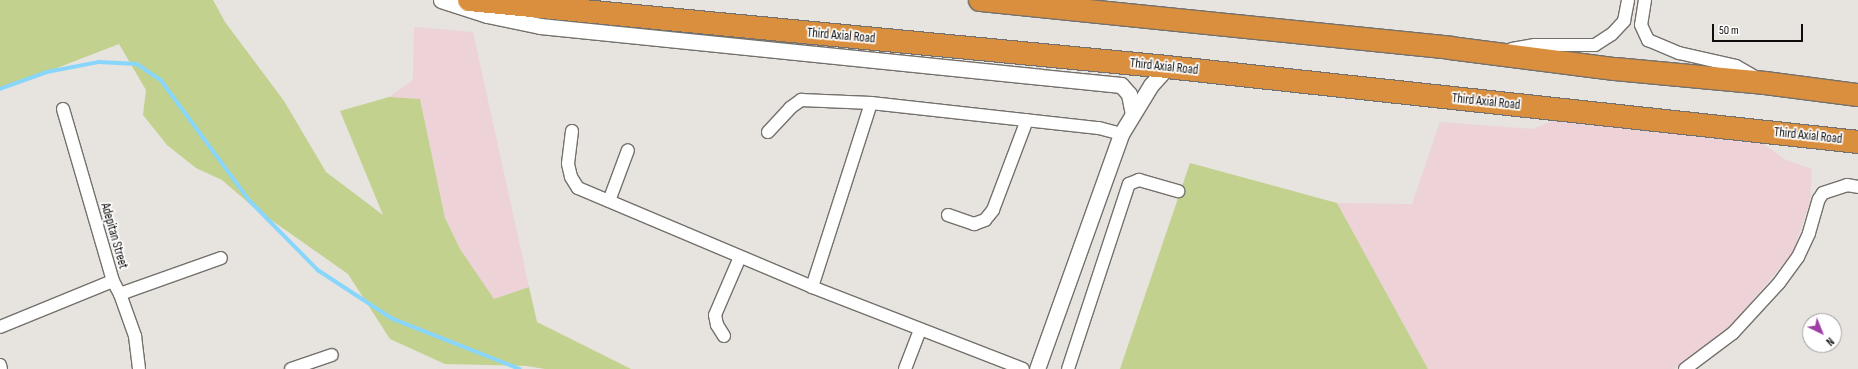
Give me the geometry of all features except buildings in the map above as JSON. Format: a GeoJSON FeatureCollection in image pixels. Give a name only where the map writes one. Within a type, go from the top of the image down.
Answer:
{"type":"FeatureCollection","features":[{"type":"Feature","properties":{"kind":"highway","name":"Third Axial Road"},"geometry":{"type":"LineString","coordinates":[[469,0],[1167,67],[1858,142]]}},
{"type":"Feature","properties":{"kind":"highway"},"geometry":{"type":"LineString","coordinates":[[980,0],[1488,53],[1615,69],[1765,83],[1858,95]]}},
{"type":"Feature","properties":{"kind":"street"},"geometry":{"type":"LineString","coordinates":[[441,0],[487,16],[540,26],[1121,85],[1129,94],[1133,114]]}},
{"type":"Feature","properties":{"kind":"street"},"geometry":{"type":"LineString","coordinates":[[1488,53],[1535,45],[1595,44],[1612,34],[1624,21],[1628,0]]}},
{"type":"Feature","properties":{"kind":"street"},"geometry":{"type":"LineString","coordinates":[[1645,0],[1640,25],[1648,40],[1679,53],[1736,66],[1765,83]]}},
{"type":"Feature","properties":{"kind":"street"},"geometry":{"type":"LineString","coordinates":[[1037,369],[1121,134],[1151,85],[1167,67]]}},
{"type":"Feature","properties":{"kind":"street"},"geometry":{"type":"LineString","coordinates":[[768,132],[790,108],[802,100],[870,103],[1099,128],[1121,134]]}},
{"type":"Feature","properties":{"kind":"street"},"geometry":{"type":"LineString","coordinates":[[812,287],[870,103]]}},
{"type":"Feature","properties":{"kind":"street","name":"Adepitan Street"},"geometry":{"type":"LineString","coordinates":[[64,109],[113,281],[120,294],[135,336],[139,369]]}},
{"type":"Feature","properties":{"kind":"street"},"geometry":{"type":"LineString","coordinates":[[948,215],[974,224],[985,220],[993,210],[1027,120]]}},
{"type":"Feature","properties":{"kind":"street"},"geometry":{"type":"LineString","coordinates":[[572,131],[568,164],[571,177],[578,188],[812,287],[1023,369]]}},
{"type":"Feature","properties":{"kind":"street"},"geometry":{"type":"LineString","coordinates":[[609,201],[628,150]]}},
{"type":"Feature","properties":{"kind":"street"},"geometry":{"type":"LineString","coordinates":[[1068,369],[1129,184],[1138,180],[1178,191]]}},
{"type":"Feature","properties":{"kind":"street"},"geometry":{"type":"LineString","coordinates":[[1685,369],[1733,333],[1779,283],[1798,257],[1809,233],[1819,199],[1823,193],[1847,185],[1858,187]]}},
{"type":"Feature","properties":{"kind":"street"},"geometry":{"type":"LineString","coordinates":[[724,336],[717,324],[715,314],[740,257]]}},
{"type":"Feature","properties":{"kind":"street"},"geometry":{"type":"LineString","coordinates":[[120,294],[221,258]]}},
{"type":"Feature","properties":{"kind":"street"},"geometry":{"type":"LineString","coordinates":[[0,327],[113,281]]}},
{"type":"Feature","properties":{"kind":"street"},"geometry":{"type":"LineString","coordinates":[[905,369],[920,330]]}},
{"type":"Feature","properties":{"kind":"street"},"geometry":{"type":"LineString","coordinates":[[292,369],[332,355]]}},
{"type":"Feature","properties":{"kind":"street"},"geometry":{"type":"LineString","coordinates":[[0,365],[1,369]]}},
{"type":"Feature","properties":{"kind":"shaded area"},"geometry":{"type":"Polygon","coordinates":[[[414,27],[473,32],[529,287],[494,300],[460,249],[445,218],[420,99],[389,97],[413,80],[414,27]]]}},
{"type":"Feature","properties":{"kind":"shaded area"},"geometry":{"type":"Polygon","coordinates":[[[1562,117],[1751,135],[1786,160],[1812,169],[1810,202],[1793,252],[1730,327],[1703,352],[1673,369],[1428,369],[1337,203],[1412,204],[1440,122],[1533,129],[1562,117]]]}},
{"type":"Feature","properties":{"kind":"green space"},"geometry":{"type":"Polygon","coordinates":[[[0,0],[213,0],[225,22],[284,101],[326,172],[383,215],[340,111],[389,97],[420,99],[445,218],[460,249],[494,299],[529,287],[537,322],[631,369],[545,369],[527,366],[445,364],[390,339],[348,274],[257,210],[222,180],[196,168],[167,145],[143,115],[146,90],[119,44],[0,90],[0,0]]]}},
{"type":"Feature","properties":{"kind":"green space"},"geometry":{"type":"Polygon","coordinates":[[[1190,163],[1337,203],[1428,369],[1120,369],[1190,163]]]}},
{"type":"Feature","properties":{"kind":"waterway"},"geometry":{"type":"LineString","coordinates":[[0,89],[47,72],[99,62],[137,64],[161,80],[250,201],[318,270],[393,319],[520,369]]}}]}
